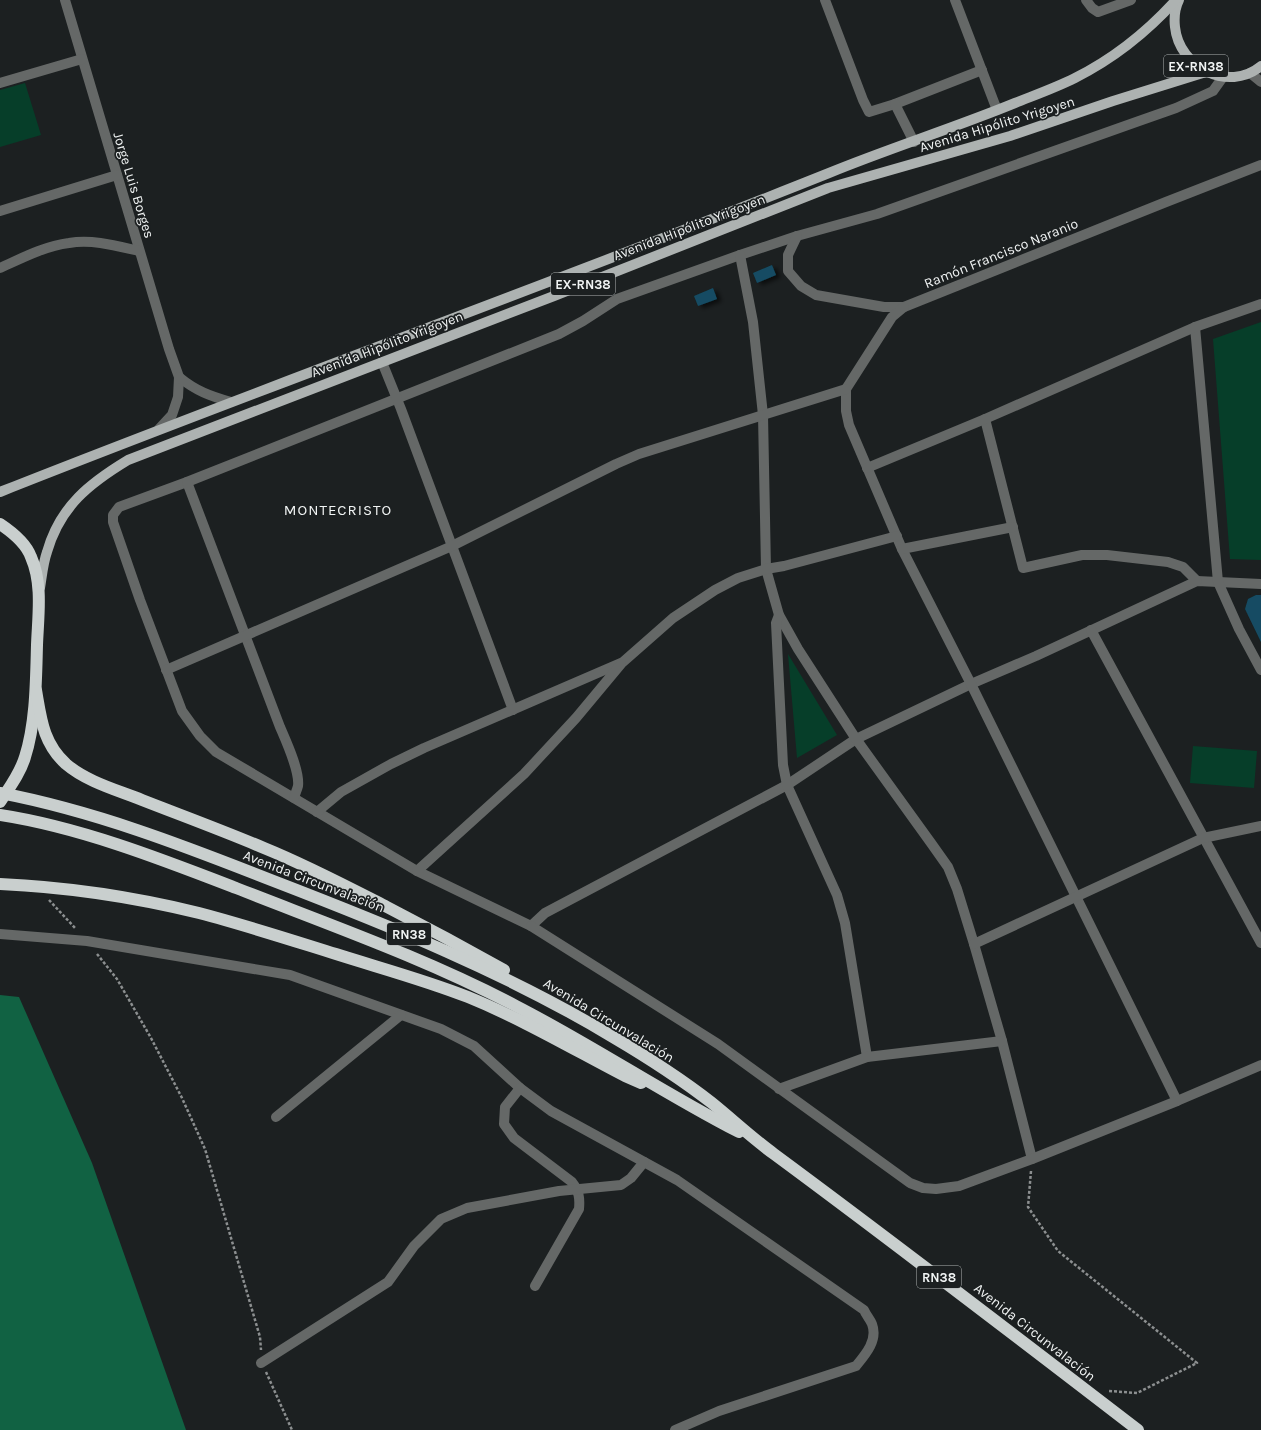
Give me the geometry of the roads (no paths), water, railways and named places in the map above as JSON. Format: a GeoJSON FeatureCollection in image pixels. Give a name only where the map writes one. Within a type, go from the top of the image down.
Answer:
{"type":"FeatureCollection","features":[{"type":"Feature","properties":{"kind":"highway"},"geometry":{"type":"LineString","coordinates":[[0,524],[12,532],[31,556],[36,573],[39,596],[36,690],[31,732],[25,757],[17,776],[0,802]]}},
{"type":"Feature","properties":{"kind":"highway"},"geometry":{"type":"LineString","coordinates":[[36,690],[47,739],[55,753],[80,774],[111,788],[278,853],[337,881],[464,947],[539,989],[613,1036]]}},
{"type":"Feature","properties":{"kind":"highway","name":"Avenida Circunvalación"},"geometry":{"type":"LineString","coordinates":[[0,794],[77,810],[146,832],[394,928],[470,961],[530,991],[613,1036],[711,1102],[759,1143],[903,1250],[1138,1430]]}},
{"type":"Feature","properties":{"kind":"highway","name":"Avenida Circunvalación"},"geometry":{"type":"LineString","coordinates":[[0,815],[12,816],[63,828],[139,852],[202,875],[400,953],[461,979],[516,1006],[601,1052],[713,1119],[759,1143]]}},
{"type":"Feature","properties":{"kind":"highway"},"geometry":{"type":"LineString","coordinates":[[0,884],[35,885],[90,891],[199,913],[412,978],[468,997],[518,1019],[625,1076],[673,1095]]}},
{"type":"Feature","properties":{"kind":"main road","name":"Avenida Hipólito Yrigoyen"},"geometry":{"type":"LineString","coordinates":[[0,492],[159,429],[705,222],[834,171],[914,142],[1075,78],[1104,61],[1130,43],[1159,19],[1176,0]]}},
{"type":"Feature","properties":{"kind":"main road","name":"EX-RN38"},"geometry":{"type":"LineString","coordinates":[[1179,0],[1174,19],[1176,36],[1182,51],[1192,63],[1206,72],[1223,77],[1250,73],[1261,66]]}},
{"type":"Feature","properties":{"kind":"main road","name":"Avenida Hipólito Yrigoyen"},"geometry":{"type":"LineString","coordinates":[[39,596],[46,552],[54,533],[70,506],[86,489],[103,475],[128,460],[554,296],[828,188],[1010,136],[1113,101],[1206,72]]}},
{"type":"Feature","properties":{"kind":"street","name":"Jorge Luis Borges"},"geometry":{"type":"LineString","coordinates":[[65,0],[139,251],[179,377],[178,397],[172,415],[159,429]]}},
{"type":"Feature","properties":{"kind":"street"},"geometry":{"type":"LineString","coordinates":[[825,0],[869,112],[895,104],[982,70]]}},
{"type":"Feature","properties":{"kind":"street"},"geometry":{"type":"LineString","coordinates":[[955,0],[997,110]]}},
{"type":"Feature","properties":{"kind":"street"},"geometry":{"type":"LineString","coordinates":[[1086,0],[1092,8],[1098,12],[1131,0]]}},
{"type":"Feature","properties":{"kind":"street"},"geometry":{"type":"LineString","coordinates":[[0,83],[82,59]]}},
{"type":"Feature","properties":{"kind":"street"},"geometry":{"type":"LineString","coordinates":[[1250,73],[1261,82]]}},
{"type":"Feature","properties":{"kind":"street"},"geometry":{"type":"LineString","coordinates":[[1223,77],[1213,91],[1176,108],[877,214],[797,236],[740,254],[617,298],[559,334],[187,482],[119,507],[113,515],[113,522],[140,600],[182,711],[200,736],[216,752],[417,871],[531,926],[718,1044],[910,1183],[923,1188],[936,1189],[959,1186],[1032,1159],[1177,1101],[1261,1065]]}},
{"type":"Feature","properties":{"kind":"street"},"geometry":{"type":"LineString","coordinates":[[895,104],[914,142]]}},
{"type":"Feature","properties":{"kind":"street","name":"Ramón Francisco Naranio"},"geometry":{"type":"LineString","coordinates":[[797,236],[788,255],[788,271],[801,286],[816,294],[884,307],[904,307],[1261,165]]}},
{"type":"Feature","properties":{"kind":"street"},"geometry":{"type":"LineString","coordinates":[[0,211],[117,175]]}},
{"type":"Feature","properties":{"kind":"street"},"geometry":{"type":"LineString","coordinates":[[0,268],[51,247],[70,243],[96,243],[139,251]]}},
{"type":"Feature","properties":{"kind":"street"},"geometry":{"type":"LineString","coordinates":[[740,254],[753,322],[763,415],[766,569],[779,615],[798,649],[856,739],[948,867],[957,889],[1002,1041],[1032,1159]]}},
{"type":"Feature","properties":{"kind":"street"},"geometry":{"type":"LineString","coordinates":[[867,468],[985,419],[1195,327],[1261,304]]}},
{"type":"Feature","properties":{"kind":"street"},"geometry":{"type":"LineString","coordinates":[[904,307],[892,317],[846,389],[846,411],[848,418],[867,468],[902,549],[971,684],[1177,1101]]}},
{"type":"Feature","properties":{"kind":"street"},"geometry":{"type":"LineString","coordinates":[[1195,327],[1218,582],[1239,629],[1261,670]]}},
{"type":"Feature","properties":{"kind":"street"},"geometry":{"type":"LineString","coordinates":[[382,362],[513,710]]}},
{"type":"Feature","properties":{"kind":"street"},"geometry":{"type":"LineString","coordinates":[[179,377],[192,387],[208,396],[231,402]]}},
{"type":"Feature","properties":{"kind":"street"},"geometry":{"type":"LineString","coordinates":[[166,670],[452,546],[633,457],[846,389]]}},
{"type":"Feature","properties":{"kind":"street"},"geometry":{"type":"LineString","coordinates":[[985,419],[1023,568],[1082,554],[1107,555],[1168,562],[1183,567],[1196,581]]}},
{"type":"Feature","properties":{"kind":"street"},"geometry":{"type":"LineString","coordinates":[[187,482],[290,750],[297,774],[298,785],[294,798]]}},
{"type":"Feature","properties":{"kind":"street"},"geometry":{"type":"LineString","coordinates":[[902,549],[1012,527]]}},
{"type":"Feature","properties":{"kind":"street"},"geometry":{"type":"LineString","coordinates":[[417,871],[524,774],[576,718],[623,662],[673,618],[715,590],[738,578],[766,569],[784,566],[897,536]]}},
{"type":"Feature","properties":{"kind":"street"},"geometry":{"type":"LineString","coordinates":[[531,926],[545,913],[787,785],[856,739],[971,684],[1196,581],[1261,584]]}},
{"type":"Feature","properties":{"kind":"street"},"geometry":{"type":"LineString","coordinates":[[779,615],[776,623],[783,764],[787,785],[837,894],[845,923],[867,1057]]}},
{"type":"Feature","properties":{"kind":"street"},"geometry":{"type":"LineString","coordinates":[[1091,630],[1261,943]]}},
{"type":"Feature","properties":{"kind":"street"},"geometry":{"type":"LineString","coordinates":[[317,812],[342,792],[391,764],[424,748],[623,662]]}},
{"type":"Feature","properties":{"kind":"street"},"geometry":{"type":"LineString","coordinates":[[974,944],[1203,838],[1261,826]]}},
{"type":"Feature","properties":{"kind":"street"},"geometry":{"type":"LineString","coordinates":[[0,934],[88,941],[290,975],[441,1029],[474,1046],[520,1088],[551,1111],[677,1180],[864,1310],[872,1324],[874,1333],[870,1348],[856,1366],[718,1411],[675,1430]]}},
{"type":"Feature","properties":{"kind":"street"},"geometry":{"type":"LineString","coordinates":[[276,1117],[401,1015]]}},
{"type":"Feature","properties":{"kind":"street"},"geometry":{"type":"LineString","coordinates":[[779,1089],[867,1057],[1002,1041]]}},
{"type":"Feature","properties":{"kind":"street"},"geometry":{"type":"LineString","coordinates":[[520,1088],[505,1107],[504,1124],[514,1138],[572,1182],[578,1190],[580,1200],[579,1209],[535,1286]]}},
{"type":"Feature","properties":{"kind":"street"},"geometry":{"type":"LineString","coordinates":[[261,1363],[388,1282],[414,1246],[441,1219],[467,1208],[559,1191],[621,1185],[631,1178],[644,1162]]}},
{"type":"Feature","properties":{"kind":"district","name":"MONTECRISTO"},"geometry":{"type":"Point","coordinates":[338,510]}}]}
